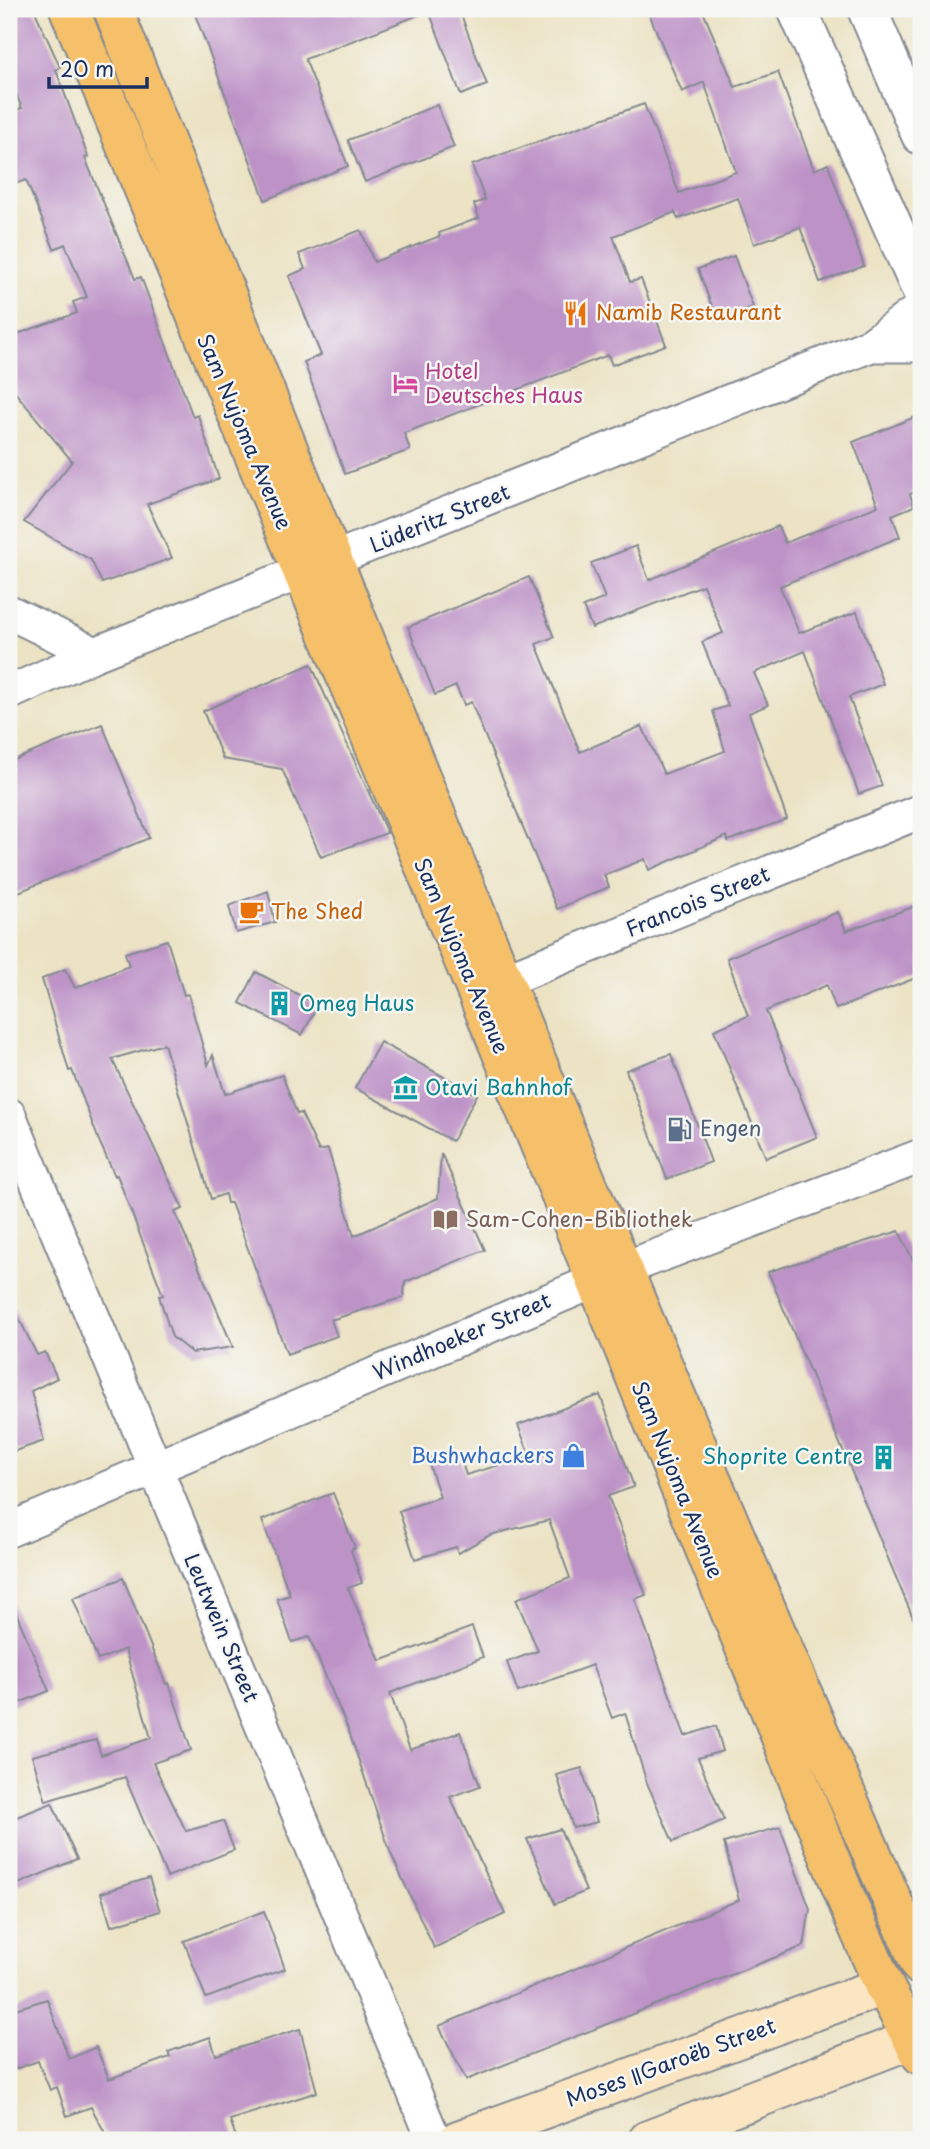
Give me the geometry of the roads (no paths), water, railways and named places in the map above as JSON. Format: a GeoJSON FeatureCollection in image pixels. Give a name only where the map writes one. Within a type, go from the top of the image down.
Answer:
{"type":"FeatureCollection","features":[{"type":"Feature","properties":{"kind":"highway","name":"Sam Nujoma Avenue"},"geometry":{"type":"LineString","coordinates":[[69,9],[317,567],[609,1274],[884,1986],[916,2048]]}},
{"type":"Feature","properties":{"kind":"highway","name":"Sam Nujoma Avenue"},"geometry":{"type":"LineString","coordinates":[[113,9],[317,567]]}},
{"type":"Feature","properties":{"kind":"highway","name":"Sam Nujoma Avenue"},"geometry":{"type":"LineString","coordinates":[[609,1274],[921,1966]]}},
{"type":"Feature","properties":{"kind":"main road","name":"Moses ǁGaroëb Street"},"geometry":{"type":"LineString","coordinates":[[458,2140],[884,1986]]}},
{"type":"Feature","properties":{"kind":"main road"},"geometry":{"type":"LineString","coordinates":[[648,2140],[916,2048]]}},
{"type":"Feature","properties":{"kind":"street"},"geometry":{"type":"LineString","coordinates":[[797,9],[921,290]]}},
{"type":"Feature","properties":{"kind":"street"},"geometry":{"type":"LineString","coordinates":[[867,9],[921,135]]}},
{"type":"Feature","properties":{"kind":"street","name":"Lüderitz Street"},"geometry":{"type":"LineString","coordinates":[[9,693],[95,654],[871,345],[921,308]]}},
{"type":"Feature","properties":{"kind":"street","name":"Lüderitz Street"},"geometry":{"type":"LineString","coordinates":[[871,345],[921,345]]}},
{"type":"Feature","properties":{"kind":"street"},"geometry":{"type":"LineString","coordinates":[[9,612],[95,654]]}},
{"type":"Feature","properties":{"kind":"street","name":"Francois Street"},"geometry":{"type":"LineString","coordinates":[[490,986],[921,811]]}},
{"type":"Feature","properties":{"kind":"street","name":"Leutwein Street"},"geometry":{"type":"LineString","coordinates":[[9,1115],[434,2140]]}},
{"type":"Feature","properties":{"kind":"street","name":"Windhoeker Street"},"geometry":{"type":"LineString","coordinates":[[9,1531],[609,1274],[921,1156]]}},
{"type":"Feature","properties":{"kind":"place","name":"Namib Restaurant"},"geometry":{"type":"Point","coordinates":[576,313]}},
{"type":"Feature","properties":{"kind":"place","name":"Hotel Deutsches Haus"},"geometry":{"type":"Point","coordinates":[405,384]}},
{"type":"Feature","properties":{"kind":"place","name":"The Shed"},"geometry":{"type":"Point","coordinates":[251,912]}},
{"type":"Feature","properties":{"kind":"place","name":"Omeg Haus"},"geometry":{"type":"Point","coordinates":[279,1004]}},
{"type":"Feature","properties":{"kind":"place","name":"Otavi Bahnhof"},"geometry":{"type":"Point","coordinates":[405,1088]}},
{"type":"Feature","properties":{"kind":"place","name":"Engen"},"geometry":{"type":"Point","coordinates":[680,1129]}},
{"type":"Feature","properties":{"kind":"place","name":"Sam-Cohen-Bibliothek"},"geometry":{"type":"Point","coordinates":[446,1220]}},
{"type":"Feature","properties":{"kind":"place","name":"Bushwhackers"},"geometry":{"type":"Point","coordinates":[574,1456]}},
{"type":"Feature","properties":{"kind":"place","name":"Shoprite Centre"},"geometry":{"type":"Point","coordinates":[883,1457]}}]}
